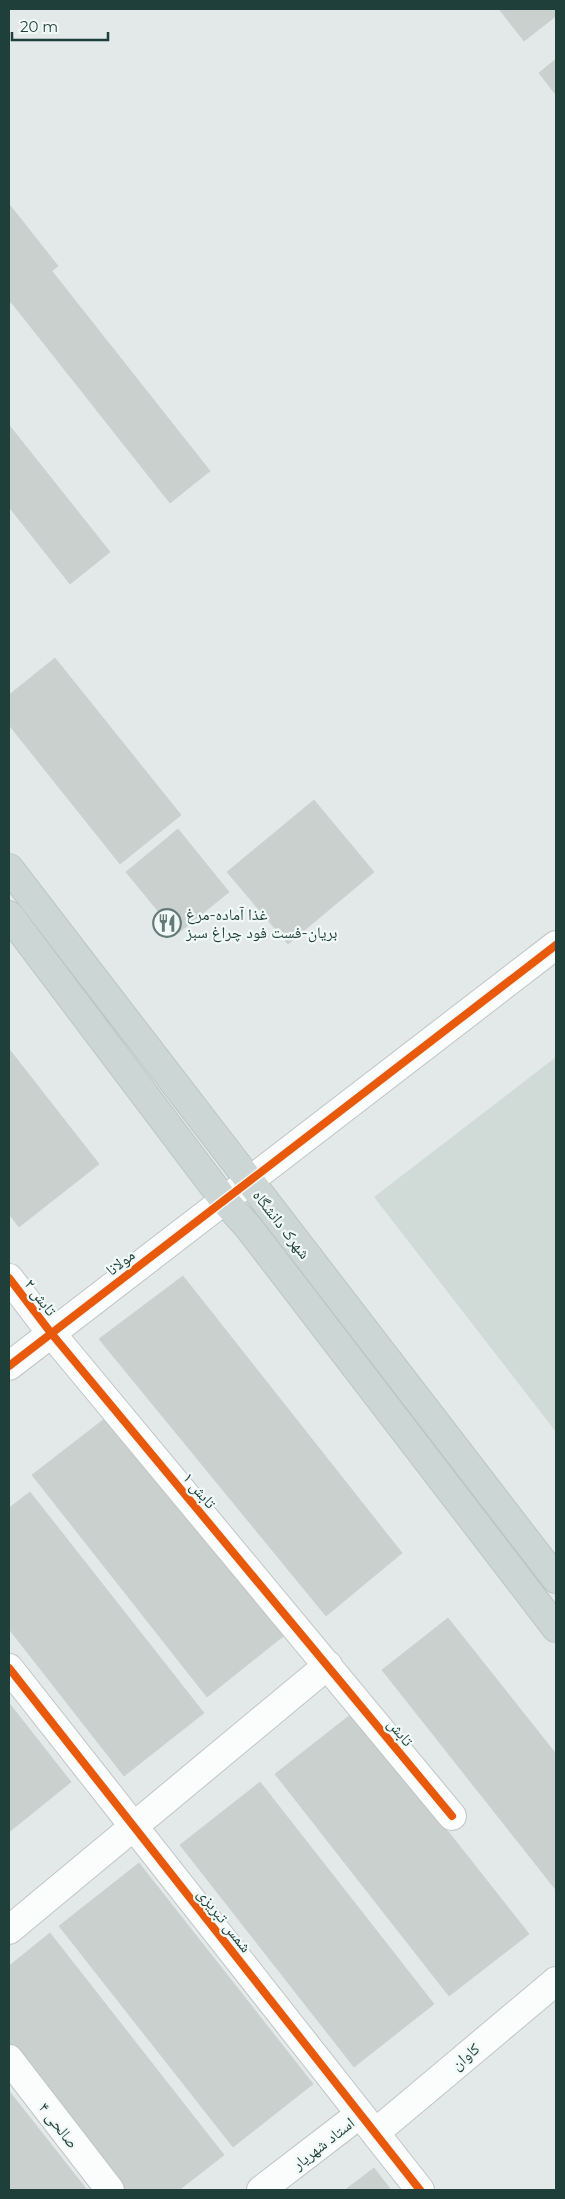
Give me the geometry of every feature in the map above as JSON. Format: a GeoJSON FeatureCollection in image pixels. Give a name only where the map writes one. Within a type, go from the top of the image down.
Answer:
{"type":"FeatureCollection","features":[{"type":"Feature","properties":{"kind":"main road","name":"شهرک دانشگاه"},"geometry":{"type":"LineString","coordinates":[[9,868],[556,1579]]}},
{"type":"Feature","properties":{"kind":"main road"},"geometry":{"type":"LineString","coordinates":[[9,915],[224,1200],[249,1228],[556,1628]]}},
{"type":"Feature","properties":{"kind":"street","name":"مولانا"},"geometry":{"type":"LineString","coordinates":[[9,1366],[248,1180],[556,945]]}},
{"type":"Feature","properties":{"kind":"street","name":"تابش ۲"},"geometry":{"type":"LineString","coordinates":[[9,1278],[50,1333]]}},
{"type":"Feature","properties":{"kind":"street","name":"تابش ۱"},"geometry":{"type":"LineString","coordinates":[[50,1333],[328,1665]]}},
{"type":"Feature","properties":{"kind":"street","name":"تابش"},"geometry":{"type":"LineString","coordinates":[[328,1665],[452,1816]]}},
{"type":"Feature","properties":{"kind":"street"},"geometry":{"type":"LineString","coordinates":[[9,1930],[328,1665]]}},
{"type":"Feature","properties":{"kind":"street","name":"شمس تبریزی"},"geometry":{"type":"LineString","coordinates":[[9,1668],[420,2190]]}},
{"type":"Feature","properties":{"kind":"street","name":"کاوان"},"geometry":{"type":"LineString","coordinates":[[368,2123],[556,1981]]}},
{"type":"Feature","properties":{"kind":"street","name":"صالحی ۴"},"geometry":{"type":"LineString","coordinates":[[9,2059],[110,2190]]}},
{"type":"Feature","properties":{"kind":"street","name":"استاد شهریار"},"geometry":{"type":"LineString","coordinates":[[261,2190],[368,2123]]}},
{"type":"Feature","properties":{"kind":"shaded area"},"geometry":{"type":"Polygon","coordinates":[[[556,1057],[556,1432],[374,1197],[556,1057]]]}},
{"type":"Feature","properties":{"kind":"building"},"geometry":{"type":"Polygon","coordinates":[[[499,9],[556,9],[556,16],[524,41],[499,9]]]}},
{"type":"Feature","properties":{"kind":"building"},"geometry":{"type":"Polygon","coordinates":[[[556,59],[556,95],[539,73],[556,59]]]}},
{"type":"Feature","properties":{"kind":"building"},"geometry":{"type":"Polygon","coordinates":[[[9,204],[58,266],[9,304],[9,204]]]}},
{"type":"Feature","properties":{"kind":"building"},"geometry":{"type":"Polygon","coordinates":[[[51,270],[210,471],[170,503],[11,302],[51,270]]]}},
{"type":"Feature","properties":{"kind":"building"},"geometry":{"type":"Polygon","coordinates":[[[9,425],[110,552],[70,584],[9,507],[9,425]]]}},
{"type":"Feature","properties":{"kind":"building"},"geometry":{"type":"Polygon","coordinates":[[[55,658],[181,815],[120,864],[9,725],[9,695],[55,658]]]}},
{"type":"Feature","properties":{"kind":"building"},"geometry":{"type":"Polygon","coordinates":[[[314,800],[374,872],[288,944],[227,872],[314,800]]]}},
{"type":"Feature","properties":{"kind":"building"},"geometry":{"type":"Polygon","coordinates":[[[178,829],[229,892],[177,934],[126,872],[178,829]]]}},
{"type":"Feature","properties":{"kind":"building"},"geometry":{"type":"Polygon","coordinates":[[[9,1049],[99,1164],[19,1227],[9,1214],[9,1049]]]}},
{"type":"Feature","properties":{"kind":"building"},"geometry":{"type":"Polygon","coordinates":[[[183,1276],[402,1553],[326,1616],[99,1339],[183,1276]]]}},
{"type":"Feature","properties":{"kind":"building"},"geometry":{"type":"Polygon","coordinates":[[[112,1413],[286,1634],[207,1697],[32,1475],[112,1413]]]}},
{"type":"Feature","properties":{"kind":"building"},"geometry":{"type":"Polygon","coordinates":[[[30,1492],[204,1713],[124,1776],[9,1629],[9,1508],[30,1492]]]}},
{"type":"Feature","properties":{"kind":"building"},"geometry":{"type":"Polygon","coordinates":[[[448,1618],[556,1754],[556,1890],[382,1670],[448,1618]]]}},
{"type":"Feature","properties":{"kind":"building"},"geometry":{"type":"Polygon","coordinates":[[[9,1703],[71,1782],[9,1832],[9,1703]]]}},
{"type":"Feature","properties":{"kind":"building"},"geometry":{"type":"Polygon","coordinates":[[[354,1712],[529,1934],[449,1996],[275,1774],[354,1712]]]}},
{"type":"Feature","properties":{"kind":"building"},"geometry":{"type":"Polygon","coordinates":[[[260,1782],[434,2004],[354,2067],[180,1845],[260,1782]]]}},
{"type":"Feature","properties":{"kind":"building"},"geometry":{"type":"Polygon","coordinates":[[[139,1863],[313,2084],[233,2147],[59,1926],[139,1863]]]}},
{"type":"Feature","properties":{"kind":"building"},"geometry":{"type":"Polygon","coordinates":[[[50,1933],[224,2155],[179,2190],[122,2190],[9,2046],[9,1966],[50,1933]]]}},
{"type":"Feature","properties":{"kind":"building"},"geometry":{"type":"Polygon","coordinates":[[[9,2091],[87,2190],[9,2190],[9,2091]]]}},
{"type":"Feature","properties":{"kind":"building"},"geometry":{"type":"Polygon","coordinates":[[[374,2168],[391,2190],[345,2190],[374,2168]]]}},
{"type":"Feature","properties":{"kind":"cycle path"},"geometry":{"type":"LineString","coordinates":[[9,1366],[556,945]]}},
{"type":"Feature","properties":{"kind":"cycle path"},"geometry":{"type":"LineString","coordinates":[[9,1278],[51,1333],[452,1816]]}},
{"type":"Feature","properties":{"kind":"cycle path"},"geometry":{"type":"LineString","coordinates":[[9,1668],[420,2190]]}},
{"type":"Feature","properties":{"kind":"place","name":"غذا آماده-مرغ بریان-فست فود چراغ سبز"},"geometry":{"type":"Point","coordinates":[167,923]}}]}
